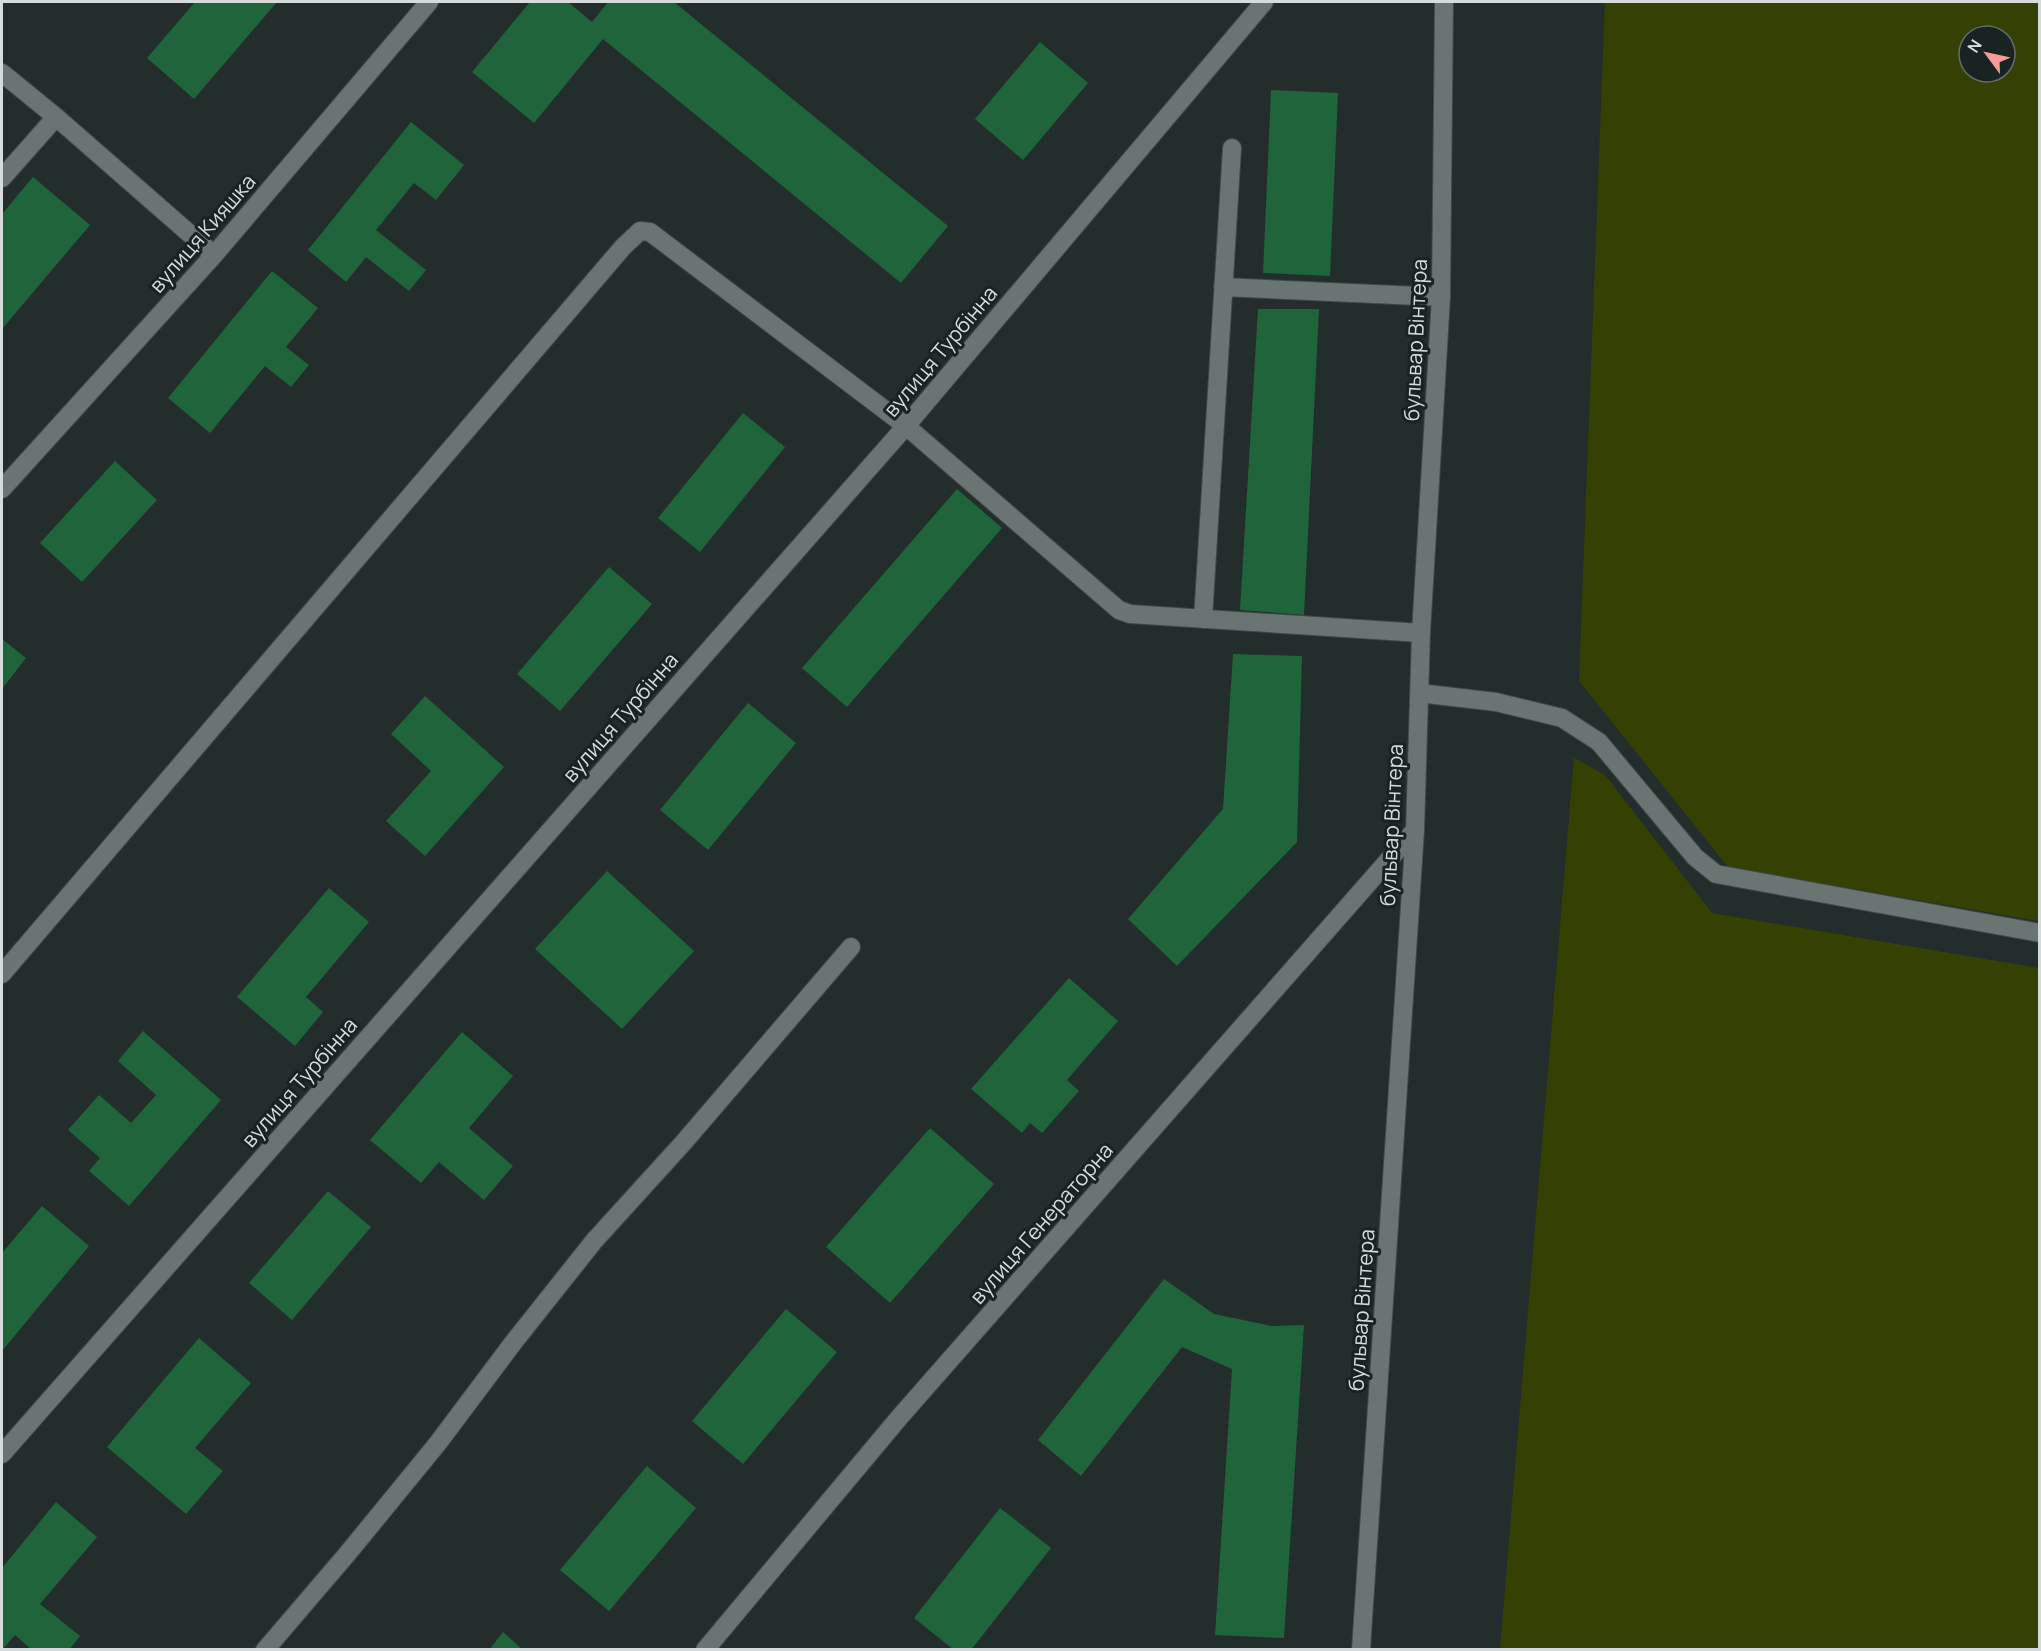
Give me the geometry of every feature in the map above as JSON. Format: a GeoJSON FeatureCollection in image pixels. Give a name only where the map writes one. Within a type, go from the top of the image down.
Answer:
{"type":"FeatureCollection","features":[{"type":"Feature","properties":{"kind":"street","name":"вулиця Кияшка"},"geometry":{"type":"LineString","coordinates":[[2,489],[214,255],[429,2]]}},
{"type":"Feature","properties":{"kind":"street","name":"вулиця Турбінна"},"geometry":{"type":"LineString","coordinates":[[2,1454],[906,426],[1263,2]]}},
{"type":"Feature","properties":{"kind":"street","name":"бульвар Вінтера"},"geometry":{"type":"LineString","coordinates":[[1361,1650],[1415,830],[1421,633],[1441,297],[1444,2]]}},
{"type":"Feature","properties":{"kind":"street"},"geometry":{"type":"LineString","coordinates":[[2,73],[214,255]]}},
{"type":"Feature","properties":{"kind":"street"},"geometry":{"type":"LineString","coordinates":[[2,178],[56,117]]}},
{"type":"Feature","properties":{"kind":"street"},"geometry":{"type":"LineString","coordinates":[[1203,619],[1232,148]]}},
{"type":"Feature","properties":{"kind":"street"},"geometry":{"type":"LineString","coordinates":[[2,974],[615,256],[639,231],[650,232],[906,426],[1119,610],[1130,614],[1421,633]]}},
{"type":"Feature","properties":{"kind":"street"},"geometry":{"type":"LineString","coordinates":[[1223,287],[1441,297]]}},
{"type":"Feature","properties":{"kind":"street"},"geometry":{"type":"LineString","coordinates":[[1419,693],[1496,702],[1562,718],[1599,742],[1695,857],[1716,874],[2040,933]]}},
{"type":"Feature","properties":{"kind":"street","name":"вулиця Генераторна"},"geometry":{"type":"LineString","coordinates":[[705,1650],[898,1419],[1415,830]]}},
{"type":"Feature","properties":{"kind":"street"},"geometry":{"type":"LineString","coordinates":[[265,1650],[348,1554],[423,1461],[594,1242],[692,1133],[851,947]]}},
{"type":"Feature","properties":{"kind":"green space"},"geometry":{"type":"Polygon","coordinates":[[[1605,2],[2039,2],[2039,921],[1728,867],[1579,681],[1605,2]]]}},
{"type":"Feature","properties":{"kind":"green space"},"geometry":{"type":"Polygon","coordinates":[[[1574,758],[1605,775],[1712,913],[2039,968],[2039,1649],[1500,1649],[1574,758]]]}},
{"type":"Feature","properties":{"kind":"building"},"geometry":{"type":"Polygon","coordinates":[[[195,2],[277,2],[194,99],[147,58],[195,2]]]}},
{"type":"Feature","properties":{"kind":"building"},"geometry":{"type":"Polygon","coordinates":[[[530,2],[568,2],[592,22],[608,2],[674,2],[948,226],[901,283],[603,39],[534,123],[472,72],[530,2]]]}},
{"type":"Feature","properties":{"kind":"building"},"geometry":{"type":"Polygon","coordinates":[[[1040,42],[1088,83],[1023,160],[975,119],[1040,42]]]}},
{"type":"Feature","properties":{"kind":"building"},"geometry":{"type":"Polygon","coordinates":[[[1271,90],[1338,93],[1330,276],[1263,273],[1271,90]]]}},
{"type":"Feature","properties":{"kind":"building"},"geometry":{"type":"Polygon","coordinates":[[[411,122],[464,165],[436,200],[414,183],[376,230],[426,270],[409,291],[366,257],[346,282],[308,250],[411,122]]]}},
{"type":"Feature","properties":{"kind":"building"},"geometry":{"type":"Polygon","coordinates":[[[33,177],[90,225],[2,329],[2,214],[33,177]]]}},
{"type":"Feature","properties":{"kind":"building"},"geometry":{"type":"Polygon","coordinates":[[[272,271],[318,308],[286,347],[309,365],[291,387],[265,366],[210,433],[168,398],[272,271]]]}},
{"type":"Feature","properties":{"kind":"building"},"geometry":{"type":"Polygon","coordinates":[[[1258,309],[1319,309],[1304,615],[1240,610],[1258,309]]]}},
{"type":"Feature","properties":{"kind":"building"},"geometry":{"type":"Polygon","coordinates":[[[743,413],[785,447],[700,552],[658,518],[743,413]]]}},
{"type":"Feature","properties":{"kind":"building"},"geometry":{"type":"Polygon","coordinates":[[[115,461],[157,500],[82,582],[40,543],[115,461]]]}},
{"type":"Feature","properties":{"kind":"building"},"geometry":{"type":"Polygon","coordinates":[[[957,489],[1002,528],[847,707],[802,668],[957,489]]]}},
{"type":"Feature","properties":{"kind":"building"},"geometry":{"type":"Polygon","coordinates":[[[609,567],[652,604],[560,711],[517,674],[609,567]]]}},
{"type":"Feature","properties":{"kind":"building"},"geometry":{"type":"Polygon","coordinates":[[[2,639],[26,658],[2,689],[2,639]]]}},
{"type":"Feature","properties":{"kind":"building"},"geometry":{"type":"Polygon","coordinates":[[[1233,654],[1302,656],[1297,842],[1177,966],[1128,919],[1223,809],[1233,654]]]}},
{"type":"Feature","properties":{"kind":"building"},"geometry":{"type":"Polygon","coordinates":[[[425,696],[504,767],[425,856],[386,821],[431,771],[391,734],[425,696]]]}},
{"type":"Feature","properties":{"kind":"building"},"geometry":{"type":"Polygon","coordinates":[[[748,703],[796,743],[708,850],[660,810],[748,703]]]}},
{"type":"Feature","properties":{"kind":"building"},"geometry":{"type":"Polygon","coordinates":[[[607,871],[694,951],[622,1029],[535,949],[607,871]]]}},
{"type":"Feature","properties":{"kind":"building"},"geometry":{"type":"Polygon","coordinates":[[[329,888],[369,922],[306,997],[323,1012],[295,1046],[237,997],[329,888]]]}},
{"type":"Feature","properties":{"kind":"building"},"geometry":{"type":"Polygon","coordinates":[[[1069,978],[1118,1021],[1067,1080],[1079,1091],[1042,1133],[1030,1123],[1022,1133],[971,1089],[1069,978]]]}},
{"type":"Feature","properties":{"kind":"building"},"geometry":{"type":"Polygon","coordinates":[[[143,1031],[221,1100],[129,1206],[89,1171],[100,1158],[68,1130],[99,1095],[131,1123],[156,1095],[118,1061],[143,1031]]]}},
{"type":"Feature","properties":{"kind":"building"},"geometry":{"type":"Polygon","coordinates":[[[462,1032],[513,1076],[469,1128],[513,1166],[484,1200],[439,1162],[421,1183],[370,1140],[462,1032]]]}},
{"type":"Feature","properties":{"kind":"building"},"geometry":{"type":"Polygon","coordinates":[[[930,1128],[994,1184],[890,1303],[826,1247],[930,1128]]]}},
{"type":"Feature","properties":{"kind":"building"},"geometry":{"type":"Polygon","coordinates":[[[328,1191],[371,1227],[292,1320],[249,1283],[328,1191]]]}},
{"type":"Feature","properties":{"kind":"building"},"geometry":{"type":"Polygon","coordinates":[[[42,1206],[89,1246],[2,1351],[2,1253],[42,1206]]]}},
{"type":"Feature","properties":{"kind":"building"},"geometry":{"type":"Polygon","coordinates":[[[1164,1279],[1214,1314],[1272,1326],[1304,1325],[1284,1638],[1215,1635],[1232,1369],[1182,1347],[1081,1476],[1038,1440],[1164,1279]]]}},
{"type":"Feature","properties":{"kind":"building"},"geometry":{"type":"Polygon","coordinates":[[[786,1309],[837,1352],[743,1464],[692,1421],[786,1309]]]}},
{"type":"Feature","properties":{"kind":"building"},"geometry":{"type":"Polygon","coordinates":[[[199,1338],[251,1383],[195,1448],[223,1471],[186,1514],[107,1447],[199,1338]]]}},
{"type":"Feature","properties":{"kind":"building"},"geometry":{"type":"Polygon","coordinates":[[[647,1466],[696,1508],[609,1611],[560,1570],[647,1466]]]}},
{"type":"Feature","properties":{"kind":"building"},"geometry":{"type":"Polygon","coordinates":[[[56,1502],[97,1537],[40,1604],[80,1636],[69,1650],[32,1650],[15,1635],[2,1650],[2,1568],[56,1502]]]}},
{"type":"Feature","properties":{"kind":"building"},"geometry":{"type":"Polygon","coordinates":[[[1000,1508],[1051,1548],[971,1650],[954,1650],[914,1618],[1000,1508]]]}},
{"type":"Feature","properties":{"kind":"building"},"geometry":{"type":"Polygon","coordinates":[[[503,1632],[523,1650],[489,1650],[503,1632]]]}}]}
